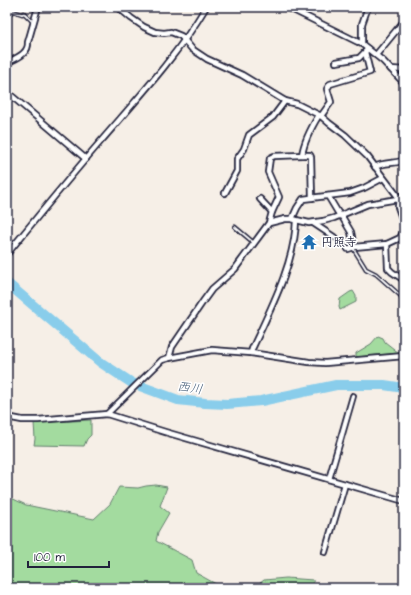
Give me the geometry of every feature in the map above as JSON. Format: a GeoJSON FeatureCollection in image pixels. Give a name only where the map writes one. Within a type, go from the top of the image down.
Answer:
{"type":"FeatureCollection","features":[{"type":"Feature","properties":{"kind":"street"},"geometry":{"type":"LineString","coordinates":[[7,63],[25,53],[28,47],[28,42],[38,7]]}},
{"type":"Feature","properties":{"kind":"street"},"geometry":{"type":"LineString","coordinates":[[118,7],[144,27],[156,32],[171,32],[185,40],[192,49],[207,59],[242,75],[285,102],[297,104],[320,116],[346,135],[367,156],[383,178],[401,198]]}},
{"type":"Feature","properties":{"kind":"street"},"geometry":{"type":"LineString","coordinates":[[7,254],[86,158],[148,88],[185,40],[206,7]]}},
{"type":"Feature","properties":{"kind":"street"},"geometry":{"type":"LineString","coordinates":[[287,7],[362,44],[367,50],[376,55],[404,83]]}},
{"type":"Feature","properties":{"kind":"street"},"geometry":{"type":"LineString","coordinates":[[362,44],[362,24],[368,7]]}},
{"type":"Feature","properties":{"kind":"street"},"geometry":{"type":"LineString","coordinates":[[376,55],[404,21]]}},
{"type":"Feature","properties":{"kind":"street"},"geometry":{"type":"LineString","coordinates":[[336,62],[358,58],[367,50]]}},
{"type":"Feature","properties":{"kind":"street"},"geometry":{"type":"LineString","coordinates":[[302,156],[304,144],[309,132],[331,102],[327,89],[330,84],[370,72],[367,50]]}},
{"type":"Feature","properties":{"kind":"street"},"geometry":{"type":"LineString","coordinates":[[391,69],[404,70]]}},
{"type":"Feature","properties":{"kind":"street"},"geometry":{"type":"LineString","coordinates":[[7,92],[86,158]]}},
{"type":"Feature","properties":{"kind":"street"},"geometry":{"type":"LineString","coordinates":[[225,193],[237,170],[237,159],[244,149],[249,135],[273,117],[285,102]]}},
{"type":"Feature","properties":{"kind":"street"},"geometry":{"type":"LineString","coordinates":[[169,358],[172,347],[212,289],[235,269],[269,223],[279,197],[268,172],[270,158],[274,156],[310,155],[312,198]]}},
{"type":"Feature","properties":{"kind":"street"},"geometry":{"type":"LineString","coordinates":[[375,167],[380,164],[402,161]]}},
{"type":"Feature","properties":{"kind":"street"},"geometry":{"type":"LineString","coordinates":[[252,354],[252,349],[288,265],[296,230],[294,220],[296,208],[303,199],[350,193],[364,188],[383,178]]}},
{"type":"Feature","properties":{"kind":"street"},"geometry":{"type":"LineString","coordinates":[[328,196],[351,232],[352,248],[387,244],[400,238],[404,230]]}},
{"type":"Feature","properties":{"kind":"street"},"geometry":{"type":"LineString","coordinates":[[269,223],[280,220],[294,220],[313,223],[340,216],[368,204],[401,198]]}},
{"type":"Feature","properties":{"kind":"street"},"geometry":{"type":"LineString","coordinates":[[401,198],[398,207],[404,224]]}},
{"type":"Feature","properties":{"kind":"street"},"geometry":{"type":"LineString","coordinates":[[260,199],[272,212]]}},
{"type":"Feature","properties":{"kind":"street"},"geometry":{"type":"LineString","coordinates":[[313,223],[334,237]]}},
{"type":"Feature","properties":{"kind":"street"},"geometry":{"type":"LineString","coordinates":[[387,244],[388,268],[404,280]]}},
{"type":"Feature","properties":{"kind":"street"},"geometry":{"type":"LineString","coordinates":[[107,414],[162,360],[169,358],[212,350],[325,363],[404,356]]}},
{"type":"Feature","properties":{"kind":"street"},"geometry":{"type":"LineString","coordinates":[[329,479],[353,396]]}},
{"type":"Feature","properties":{"kind":"street"},"geometry":{"type":"LineString","coordinates":[[7,417],[22,420],[38,420],[107,414],[404,501]]}},
{"type":"Feature","properties":{"kind":"street"},"geometry":{"type":"LineString","coordinates":[[325,552],[345,484]]}},
{"type":"Feature","properties":{"kind":"lane"},"geometry":{"type":"LineString","coordinates":[[7,16],[13,12],[23,14],[34,22]]}},
{"type":"Feature","properties":{"kind":"lane"},"geometry":{"type":"LineString","coordinates":[[236,227],[254,243]]}},
{"type":"Feature","properties":{"kind":"lane"},"geometry":{"type":"LineString","coordinates":[[334,237],[352,248],[366,269],[376,274],[403,299]]}},
{"type":"Feature","properties":{"kind":"green space"},"geometry":{"type":"Polygon","coordinates":[[[353,291],[356,296],[356,302],[340,310],[340,299],[353,291]]]}},
{"type":"Feature","properties":{"kind":"green space"},"geometry":{"type":"Polygon","coordinates":[[[378,336],[383,338],[385,342],[399,353],[356,357],[356,353],[371,344],[378,336]]]}},
{"type":"Feature","properties":{"kind":"green space"},"geometry":{"type":"Polygon","coordinates":[[[91,420],[91,435],[87,439],[84,446],[34,445],[34,423],[91,420]]]}},
{"type":"Feature","properties":{"kind":"green space"},"geometry":{"type":"Polygon","coordinates":[[[156,485],[167,487],[160,506],[169,513],[158,532],[156,541],[192,560],[196,573],[223,588],[7,588],[7,496],[26,505],[94,519],[110,504],[119,487],[138,488],[156,485]]]}},
{"type":"Feature","properties":{"kind":"green space"},"geometry":{"type":"Polygon","coordinates":[[[286,578],[313,580],[314,588],[254,588],[264,580],[286,578]]]}},
{"type":"Feature","properties":{"kind":"waterway","name":"西川"},"geometry":{"type":"LineString","coordinates":[[7,283],[100,362],[132,383],[178,400],[227,404],[261,401],[336,385],[384,385],[404,388]]}},
{"type":"Feature","properties":{"kind":"place","name":"円照寺"},"geometry":{"type":"Point","coordinates":[309,242]}}]}
